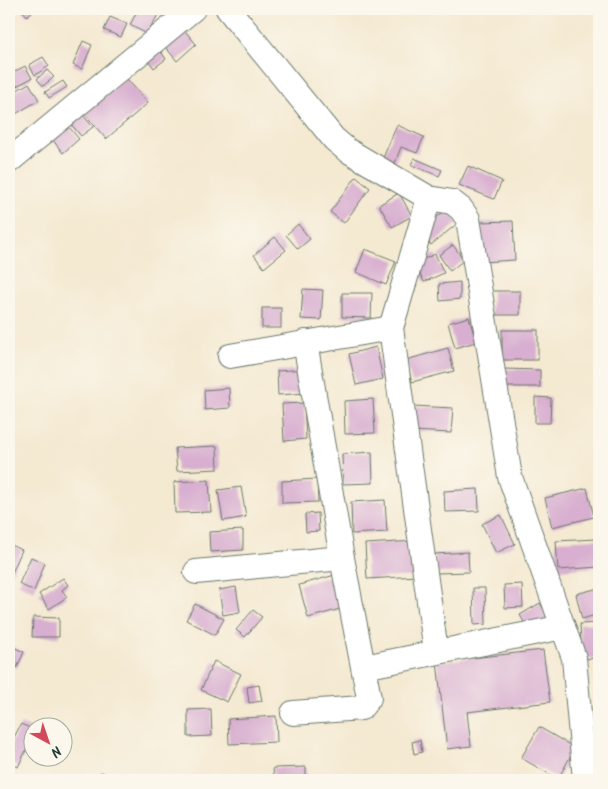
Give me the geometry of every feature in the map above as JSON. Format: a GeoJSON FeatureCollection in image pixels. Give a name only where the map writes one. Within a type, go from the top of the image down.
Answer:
{"type":"FeatureCollection","features":[{"type":"Feature","properties":{"kind":"street"},"geometry":{"type":"LineString","coordinates":[[9,161],[194,9]]}},
{"type":"Feature","properties":{"kind":"street"},"geometry":{"type":"LineString","coordinates":[[228,9],[334,139],[347,150],[428,198],[452,202],[461,209],[468,219],[510,477],[574,658],[585,780]]}},
{"type":"Feature","properties":{"kind":"street"},"geometry":{"type":"LineString","coordinates":[[428,198],[391,328],[436,652]]}},
{"type":"Feature","properties":{"kind":"street"},"geometry":{"type":"LineString","coordinates":[[230,356],[391,328]]}},
{"type":"Feature","properties":{"kind":"street"},"geometry":{"type":"LineString","coordinates":[[293,713],[361,708],[368,698],[305,342]]}},
{"type":"Feature","properties":{"kind":"street"},"geometry":{"type":"LineString","coordinates":[[196,572],[342,558]]}},
{"type":"Feature","properties":{"kind":"street"},"geometry":{"type":"LineString","coordinates":[[364,667],[563,627]]}},
{"type":"Feature","properties":{"kind":"building"},"geometry":{"type":"Polygon","coordinates":[[[21,9],[35,9],[27,16],[21,9]]]}},
{"type":"Feature","properties":{"kind":"building"},"geometry":{"type":"Polygon","coordinates":[[[138,9],[151,9],[159,13],[147,34],[130,25],[138,9]]]}},
{"type":"Feature","properties":{"kind":"building"},"geometry":{"type":"Polygon","coordinates":[[[110,17],[127,24],[121,37],[104,30],[110,17]]]}},
{"type":"Feature","properties":{"kind":"building"},"geometry":{"type":"Polygon","coordinates":[[[181,26],[196,44],[177,61],[162,43],[181,26]]]}},
{"type":"Feature","properties":{"kind":"building"},"geometry":{"type":"Polygon","coordinates":[[[83,41],[92,45],[82,69],[73,65],[83,41]]]}},
{"type":"Feature","properties":{"kind":"building"},"geometry":{"type":"Polygon","coordinates":[[[157,46],[166,59],[154,68],[145,56],[157,46]]]}},
{"type":"Feature","properties":{"kind":"building"},"geometry":{"type":"Polygon","coordinates":[[[43,57],[49,66],[35,75],[29,65],[43,57]]]}},
{"type":"Feature","properties":{"kind":"building"},"geometry":{"type":"Polygon","coordinates":[[[25,66],[32,78],[9,90],[9,75],[25,66]]]}},
{"type":"Feature","properties":{"kind":"building"},"geometry":{"type":"Polygon","coordinates":[[[47,70],[54,77],[43,86],[37,79],[47,70]]]}},
{"type":"Feature","properties":{"kind":"building"},"geometry":{"type":"Polygon","coordinates":[[[126,78],[148,103],[106,139],[84,113],[126,78]]]}},
{"type":"Feature","properties":{"kind":"building"},"geometry":{"type":"Polygon","coordinates":[[[63,81],[67,87],[49,98],[45,92],[63,81]]]}},
{"type":"Feature","properties":{"kind":"building"},"geometry":{"type":"Polygon","coordinates":[[[29,83],[39,100],[9,118],[9,95],[29,83]]]}},
{"type":"Feature","properties":{"kind":"building"},"geometry":{"type":"Polygon","coordinates":[[[82,114],[93,127],[81,136],[71,124],[82,114]]]}},
{"type":"Feature","properties":{"kind":"building"},"geometry":{"type":"Polygon","coordinates":[[[397,125],[424,137],[417,153],[401,147],[395,163],[383,158],[397,125]]]}},
{"type":"Feature","properties":{"kind":"building"},"geometry":{"type":"Polygon","coordinates":[[[68,126],[79,139],[63,153],[52,139],[68,126]]]}},
{"type":"Feature","properties":{"kind":"building"},"geometry":{"type":"Polygon","coordinates":[[[414,158],[442,170],[439,176],[411,165],[414,158]]]}},
{"type":"Feature","properties":{"kind":"building"},"geometry":{"type":"Polygon","coordinates":[[[468,166],[502,181],[494,199],[459,185],[468,166]]]}},
{"type":"Feature","properties":{"kind":"building"},"geometry":{"type":"Polygon","coordinates":[[[356,177],[370,188],[344,223],[330,212],[356,177]]]}},
{"type":"Feature","properties":{"kind":"building"},"geometry":{"type":"Polygon","coordinates":[[[399,193],[412,216],[392,227],[379,205],[399,193]]]}},
{"type":"Feature","properties":{"kind":"building"},"geometry":{"type":"Polygon","coordinates":[[[447,209],[458,223],[431,245],[420,231],[447,209]]]}},
{"type":"Feature","properties":{"kind":"building"},"geometry":{"type":"Polygon","coordinates":[[[513,221],[515,260],[482,262],[480,222],[513,221]]]}},
{"type":"Feature","properties":{"kind":"building"},"geometry":{"type":"Polygon","coordinates":[[[298,224],[310,239],[298,249],[286,235],[298,224]]]}},
{"type":"Feature","properties":{"kind":"building"},"geometry":{"type":"Polygon","coordinates":[[[275,237],[286,250],[264,268],[254,255],[275,237]]]}},
{"type":"Feature","properties":{"kind":"building"},"geometry":{"type":"Polygon","coordinates":[[[453,245],[464,260],[450,271],[439,255],[453,245]]]}},
{"type":"Feature","properties":{"kind":"building"},"geometry":{"type":"Polygon","coordinates":[[[365,249],[396,261],[386,285],[356,272],[365,249]]]}},
{"type":"Feature","properties":{"kind":"building"},"geometry":{"type":"Polygon","coordinates":[[[435,254],[444,273],[424,282],[415,263],[435,254]]]}},
{"type":"Feature","properties":{"kind":"building"},"geometry":{"type":"Polygon","coordinates":[[[460,282],[460,299],[440,301],[439,284],[460,282]]]}},
{"type":"Feature","properties":{"kind":"building"},"geometry":{"type":"Polygon","coordinates":[[[303,289],[323,290],[321,320],[301,319],[303,289]]]}},
{"type":"Feature","properties":{"kind":"building"},"geometry":{"type":"Polygon","coordinates":[[[492,291],[520,291],[520,315],[491,315],[492,291]]]}},
{"type":"Feature","properties":{"kind":"building"},"geometry":{"type":"Polygon","coordinates":[[[342,293],[372,293],[371,318],[342,317],[342,293]]]}},
{"type":"Feature","properties":{"kind":"building"},"geometry":{"type":"Polygon","coordinates":[[[262,308],[281,308],[281,328],[262,328],[262,308]]]}},
{"type":"Feature","properties":{"kind":"building"},"geometry":{"type":"Polygon","coordinates":[[[469,317],[476,342],[455,348],[448,323],[469,317]]]}},
{"type":"Feature","properties":{"kind":"building"},"geometry":{"type":"Polygon","coordinates":[[[502,330],[538,330],[538,360],[502,360],[502,330]]]}},
{"type":"Feature","properties":{"kind":"building"},"geometry":{"type":"Polygon","coordinates":[[[376,347],[383,379],[356,385],[349,354],[376,347]]]}},
{"type":"Feature","properties":{"kind":"building"},"geometry":{"type":"Polygon","coordinates":[[[448,348],[454,371],[412,382],[406,360],[448,348]]]}},
{"type":"Feature","properties":{"kind":"building"},"geometry":{"type":"Polygon","coordinates":[[[306,369],[307,393],[278,395],[277,371],[306,369]]]}},
{"type":"Feature","properties":{"kind":"building"},"geometry":{"type":"Polygon","coordinates":[[[503,369],[540,370],[540,387],[503,387],[503,369]]]}},
{"type":"Feature","properties":{"kind":"building"},"geometry":{"type":"Polygon","coordinates":[[[229,388],[230,408],[205,410],[204,390],[229,388]]]}},
{"type":"Feature","properties":{"kind":"building"},"geometry":{"type":"Polygon","coordinates":[[[535,397],[551,398],[550,423],[535,423],[535,397]]]}},
{"type":"Feature","properties":{"kind":"building"},"geometry":{"type":"Polygon","coordinates":[[[373,399],[375,433],[345,434],[344,401],[373,399]]]}},
{"type":"Feature","properties":{"kind":"building"},"geometry":{"type":"Polygon","coordinates":[[[304,403],[306,439],[284,441],[282,404],[304,403]]]}},
{"type":"Feature","properties":{"kind":"building"},"geometry":{"type":"Polygon","coordinates":[[[413,406],[453,408],[451,433],[412,431],[413,406]]]}},
{"type":"Feature","properties":{"kind":"building"},"geometry":{"type":"Polygon","coordinates":[[[217,446],[218,469],[177,471],[175,448],[217,446]]]}},
{"type":"Feature","properties":{"kind":"building"},"geometry":{"type":"Polygon","coordinates":[[[372,452],[373,483],[343,484],[342,454],[372,452]]]}},
{"type":"Feature","properties":{"kind":"building"},"geometry":{"type":"Polygon","coordinates":[[[317,479],[318,502],[282,503],[282,481],[317,479]]]}},
{"type":"Feature","properties":{"kind":"building"},"geometry":{"type":"Polygon","coordinates":[[[209,480],[211,512],[175,513],[174,482],[209,480]]]}},
{"type":"Feature","properties":{"kind":"building"},"geometry":{"type":"Polygon","coordinates":[[[241,487],[246,517],[223,521],[218,490],[241,487]]]}},
{"type":"Feature","properties":{"kind":"building"},"geometry":{"type":"Polygon","coordinates":[[[587,488],[594,517],[552,527],[545,498],[587,488]]]}},
{"type":"Feature","properties":{"kind":"building"},"geometry":{"type":"Polygon","coordinates":[[[478,489],[479,511],[445,512],[444,491],[478,489]]]}},
{"type":"Feature","properties":{"kind":"building"},"geometry":{"type":"Polygon","coordinates":[[[385,500],[387,532],[352,534],[351,502],[385,500]]]}},
{"type":"Feature","properties":{"kind":"building"},"geometry":{"type":"Polygon","coordinates":[[[318,513],[319,531],[306,532],[305,514],[318,513]]]}},
{"type":"Feature","properties":{"kind":"building"},"geometry":{"type":"Polygon","coordinates":[[[501,515],[515,544],[496,553],[482,524],[501,515]]]}},
{"type":"Feature","properties":{"kind":"building"},"geometry":{"type":"Polygon","coordinates":[[[243,530],[243,550],[210,552],[209,532],[243,530]]]}},
{"type":"Feature","properties":{"kind":"building"},"geometry":{"type":"Polygon","coordinates":[[[597,539],[598,567],[558,570],[556,541],[597,539]]]}},
{"type":"Feature","properties":{"kind":"building"},"geometry":{"type":"Polygon","coordinates":[[[415,541],[417,576],[367,579],[365,544],[415,541]]]}},
{"type":"Feature","properties":{"kind":"building"},"geometry":{"type":"Polygon","coordinates":[[[9,544],[22,550],[9,580],[9,544]]]}},
{"type":"Feature","properties":{"kind":"building"},"geometry":{"type":"Polygon","coordinates":[[[468,552],[469,572],[436,573],[435,554],[468,552]]]}},
{"type":"Feature","properties":{"kind":"building"},"geometry":{"type":"Polygon","coordinates":[[[31,557],[45,563],[34,591],[19,584],[31,557]]]}},
{"type":"Feature","properties":{"kind":"building"},"geometry":{"type":"Polygon","coordinates":[[[335,575],[344,608],[308,618],[299,585],[335,575]]]}},
{"type":"Feature","properties":{"kind":"building"},"geometry":{"type":"Polygon","coordinates":[[[63,578],[68,585],[62,590],[67,597],[49,609],[39,594],[63,578]]]}},
{"type":"Feature","properties":{"kind":"building"},"geometry":{"type":"Polygon","coordinates":[[[522,584],[523,607],[505,608],[504,585],[522,584]]]}},
{"type":"Feature","properties":{"kind":"building"},"geometry":{"type":"Polygon","coordinates":[[[236,587],[240,612],[223,615],[219,590],[236,587]]]}},
{"type":"Feature","properties":{"kind":"building"},"geometry":{"type":"Polygon","coordinates":[[[473,588],[485,588],[486,624],[474,625],[473,588]]]}},
{"type":"Feature","properties":{"kind":"building"},"geometry":{"type":"Polygon","coordinates":[[[599,588],[599,614],[582,619],[576,594],[599,588]]]}},
{"type":"Feature","properties":{"kind":"building"},"geometry":{"type":"Polygon","coordinates":[[[540,603],[549,619],[529,631],[520,615],[540,603]]]}},
{"type":"Feature","properties":{"kind":"building"},"geometry":{"type":"Polygon","coordinates":[[[195,604],[224,619],[215,635],[186,620],[195,604]]]}},
{"type":"Feature","properties":{"kind":"building"},"geometry":{"type":"Polygon","coordinates":[[[253,610],[262,617],[245,637],[236,630],[253,610]]]}},
{"type":"Feature","properties":{"kind":"building"},"geometry":{"type":"Polygon","coordinates":[[[33,617],[59,618],[59,637],[32,637],[33,617]]]}},
{"type":"Feature","properties":{"kind":"building"},"geometry":{"type":"Polygon","coordinates":[[[599,623],[599,658],[582,659],[580,624],[599,623]]]}},
{"type":"Feature","properties":{"kind":"building"},"geometry":{"type":"Polygon","coordinates":[[[9,645],[24,652],[17,668],[9,664],[9,645]]]}},
{"type":"Feature","properties":{"kind":"building"},"geometry":{"type":"Polygon","coordinates":[[[543,650],[550,702],[467,712],[471,746],[447,749],[437,662],[543,650]]]}},
{"type":"Feature","properties":{"kind":"building"},"geometry":{"type":"Polygon","coordinates":[[[214,661],[241,674],[227,702],[201,690],[214,661]]]}},
{"type":"Feature","properties":{"kind":"building"},"geometry":{"type":"Polygon","coordinates":[[[259,685],[262,701],[249,703],[247,687],[259,685]]]}},
{"type":"Feature","properties":{"kind":"building"},"geometry":{"type":"Polygon","coordinates":[[[211,709],[212,736],[188,737],[188,710],[211,709]]]}},
{"type":"Feature","properties":{"kind":"building"},"geometry":{"type":"Polygon","coordinates":[[[276,716],[277,742],[229,744],[228,719],[276,716]]]}},
{"type":"Feature","properties":{"kind":"building"},"geometry":{"type":"Polygon","coordinates":[[[22,724],[22,759],[18,767],[9,762],[9,747],[22,724]]]}},
{"type":"Feature","properties":{"kind":"building"},"geometry":{"type":"Polygon","coordinates":[[[539,727],[575,748],[558,779],[521,758],[539,727]]]}},
{"type":"Feature","properties":{"kind":"building"},"geometry":{"type":"Polygon","coordinates":[[[420,740],[422,752],[414,754],[412,742],[420,740]]]}},
{"type":"Feature","properties":{"kind":"building"},"geometry":{"type":"Polygon","coordinates":[[[306,767],[306,780],[274,780],[273,768],[306,767]]]}},
{"type":"Feature","properties":{"kind":"building"},"geometry":{"type":"Polygon","coordinates":[[[101,772],[116,778],[115,780],[98,780],[101,772]]]}},
{"type":"Feature","properties":{"kind":"building"},"geometry":{"type":"Polygon","coordinates":[[[121,777],[148,778],[148,780],[120,780],[121,777]]]}}]}
